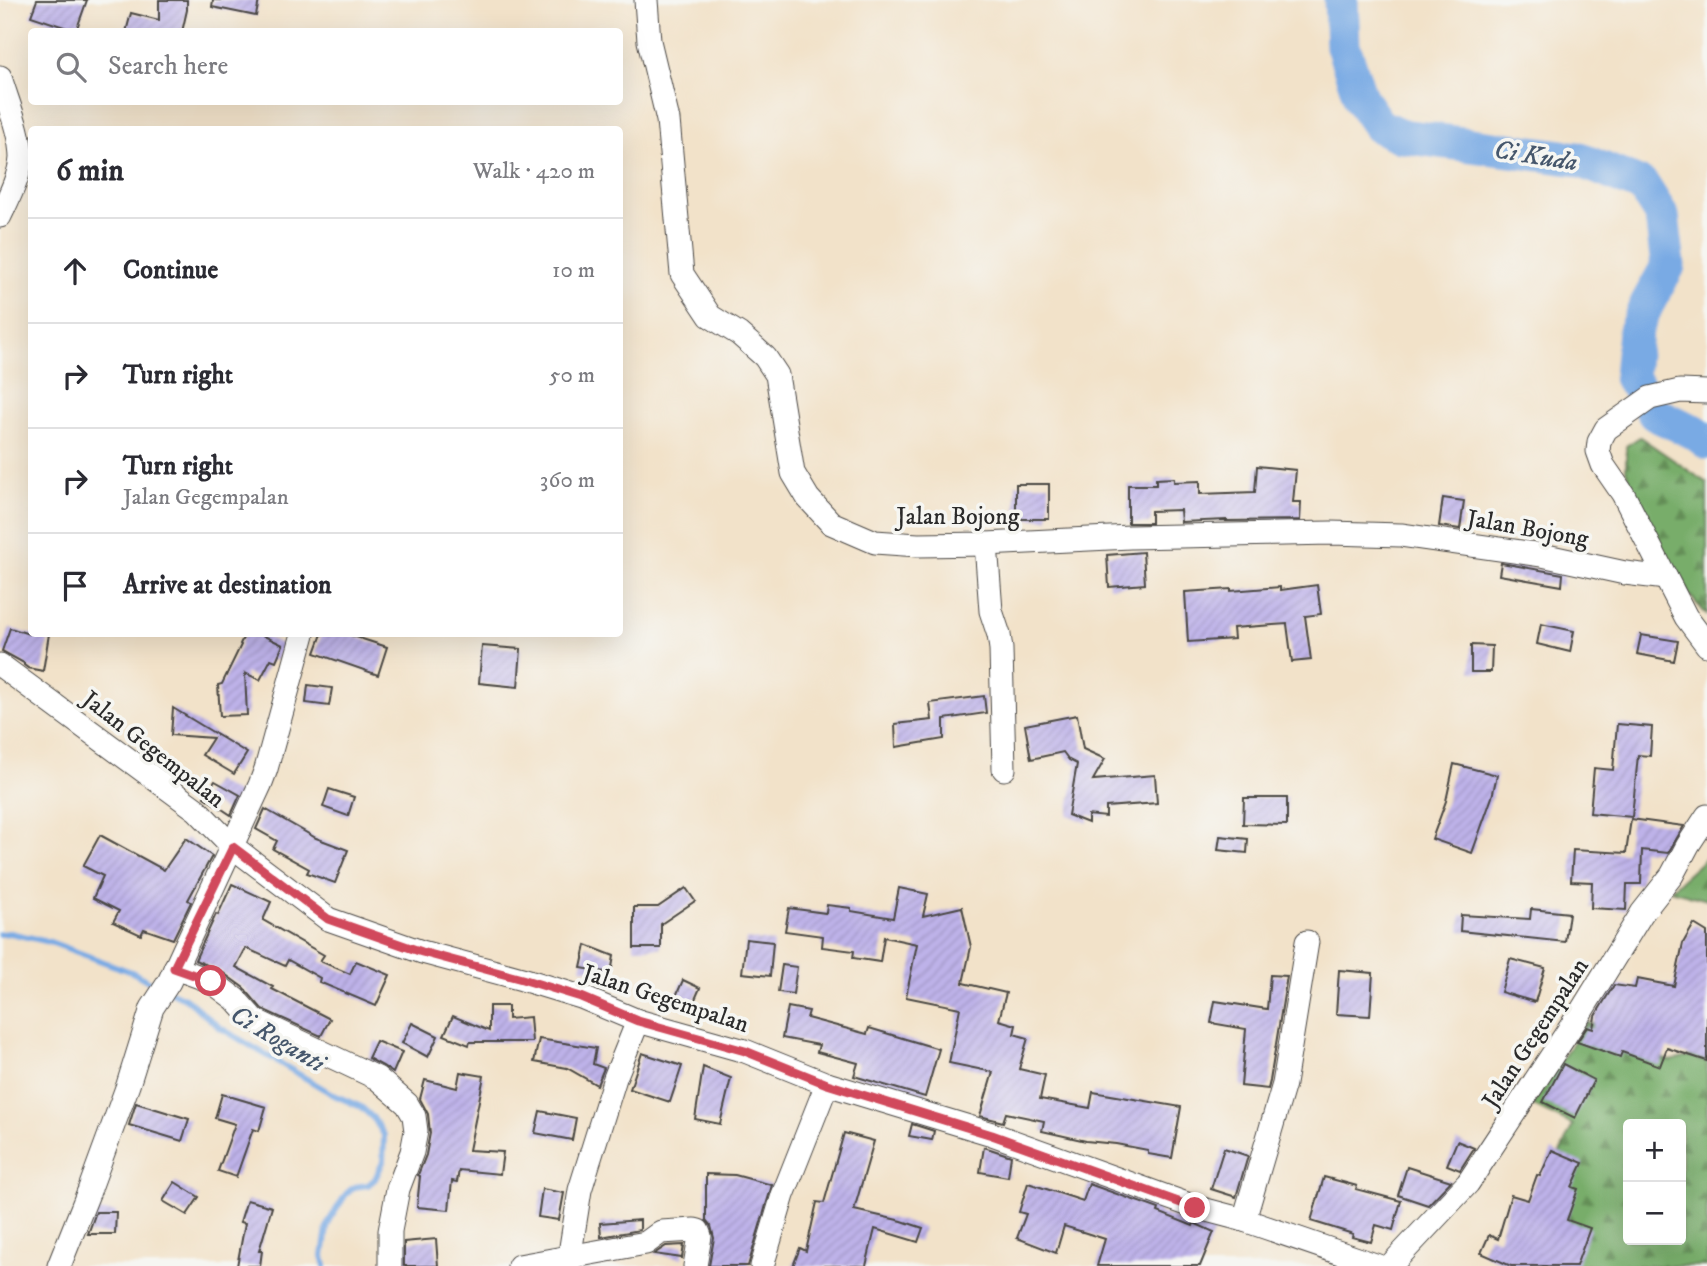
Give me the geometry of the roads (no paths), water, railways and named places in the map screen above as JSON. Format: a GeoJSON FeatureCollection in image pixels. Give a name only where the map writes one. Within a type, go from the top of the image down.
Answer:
{"type":"FeatureCollection","features":[{"type":"Feature","properties":{"kind":"street","name":"Jalan Bojong"},"geometry":{"type":"LineString","coordinates":[[646,0],[649,40],[668,120],[682,274],[710,316],[739,334],[765,357],[777,375],[793,473],[808,498],[831,523],[875,542],[918,545],[1331,533],[1401,535],[1542,555],[1625,573],[1666,578]]}},
{"type":"Feature","properties":{"kind":"street"},"geometry":{"type":"LineString","coordinates":[[0,77],[17,132],[21,159],[13,187],[0,216]]}},
{"type":"Feature","properties":{"kind":"street"},"geometry":{"type":"LineString","coordinates":[[1707,392],[1680,391],[1650,398],[1606,429],[1598,442],[1603,465],[1623,494],[1686,617],[1707,645]]}},
{"type":"Feature","properties":{"kind":"street"},"geometry":{"type":"LineString","coordinates":[[986,544],[990,611],[1001,649],[1004,769]]}},
{"type":"Feature","properties":{"kind":"street"},"geometry":{"type":"LineString","coordinates":[[59,1266],[128,1086],[152,1008],[172,975],[233,847],[266,769],[302,637]]}},
{"type":"Feature","properties":{"kind":"street","name":"Jalan Gegempalan"},"geometry":{"type":"LineString","coordinates":[[0,665],[197,810],[233,847],[328,919],[422,952],[581,997],[638,1021],[745,1051],[827,1084],[992,1135],[1195,1208],[1244,1220],[1378,1266]]}},
{"type":"Feature","properties":{"kind":"street","name":"Jalan Gegempalan"},"geometry":{"type":"LineString","coordinates":[[1390,1266],[1468,1184],[1642,914],[1672,874],[1707,816]]}},
{"type":"Feature","properties":{"kind":"street"},"geometry":{"type":"LineString","coordinates":[[1244,1220],[1284,1084],[1307,942]]}},
{"type":"Feature","properties":{"kind":"street"},"geometry":{"type":"LineString","coordinates":[[172,975],[211,981],[235,999],[254,1020],[377,1079],[407,1104],[414,1116],[416,1131],[412,1152],[398,1189],[390,1231],[390,1266]]}},
{"type":"Feature","properties":{"kind":"street"},"geometry":{"type":"LineString","coordinates":[[568,1262],[580,1190],[615,1079],[638,1021]]}},
{"type":"Feature","properties":{"kind":"street"},"geometry":{"type":"LineString","coordinates":[[762,1266],[783,1195],[827,1084]]}},
{"type":"Feature","properties":{"kind":"street"},"geometry":{"type":"LineString","coordinates":[[519,1266],[568,1262],[646,1243],[661,1231],[694,1230],[698,1231],[699,1236],[695,1266]]}},
{"type":"Feature","properties":{"kind":"waterway","name":"Ci Kuda"},"geometry":{"type":"LineString","coordinates":[[1341,0],[1343,46],[1361,100],[1379,126],[1401,136],[1578,159],[1643,186],[1662,216],[1668,266],[1635,331],[1631,377],[1655,414],[1694,432],[1707,442]]}},
{"type":"Feature","properties":{"kind":"waterway","name":"Ci Roganti"},"geometry":{"type":"LineString","coordinates":[[0,934],[10,933],[50,942],[134,973],[159,987]]}},
{"type":"Feature","properties":{"kind":"waterway","name":"Ci Roganti"},"geometry":{"type":"LineString","coordinates":[[169,991],[185,998],[219,1027],[334,1095],[361,1107],[374,1119],[384,1135],[383,1162],[375,1179],[368,1185],[354,1187],[346,1194],[331,1218],[323,1256],[325,1266]]}}]}
